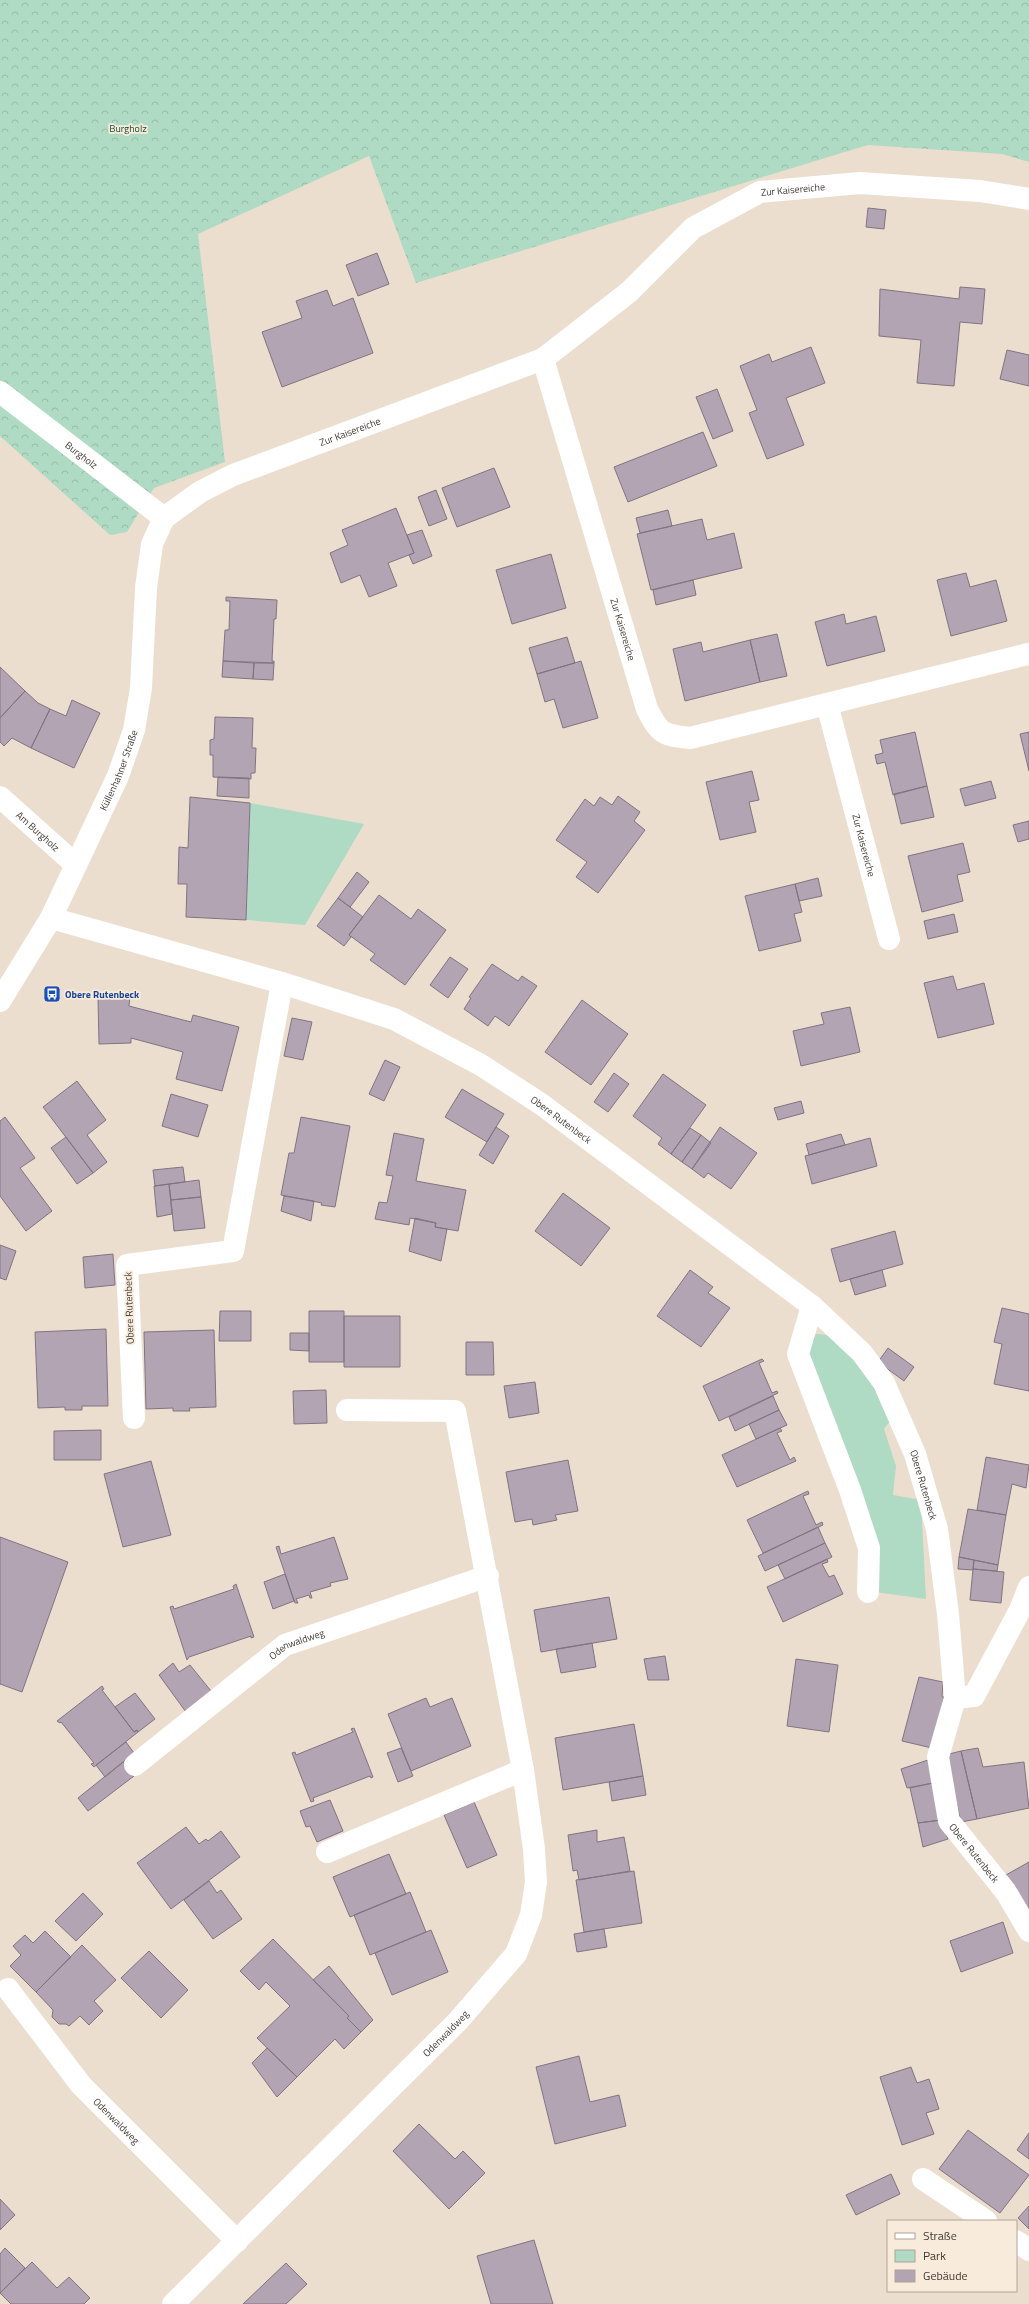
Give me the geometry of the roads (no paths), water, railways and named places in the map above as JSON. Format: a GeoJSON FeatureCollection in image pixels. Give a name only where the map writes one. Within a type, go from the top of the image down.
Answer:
{"type":"FeatureCollection","features":[{"type":"Feature","properties":{"kind":"street","name":"Zur Kaisereiche"},"geometry":{"type":"LineString","coordinates":[[164,518],[200,492],[233,475],[543,359],[629,292],[693,228],[760,192],[860,183],[980,191],[1029,199]]}},
{"type":"Feature","properties":{"kind":"street","name":"Zur Kaisereiche"},"geometry":{"type":"LineString","coordinates":[[543,359],[647,709],[657,729],[670,736],[690,738],[1028,654]]}},
{"type":"Feature","properties":{"kind":"street","name":"Burgholz"},"geometry":{"type":"LineString","coordinates":[[0,392],[164,518]]}},
{"type":"Feature","properties":{"kind":"street","name":"Küllenhahner Straße"},"geometry":{"type":"LineString","coordinates":[[0,1001],[51,918],[118,776],[134,730],[141,688],[146,588],[152,544],[164,518]]}},
{"type":"Feature","properties":{"kind":"street","name":"Zur Kaisereiche"},"geometry":{"type":"LineString","coordinates":[[827,704],[889,939]]}},
{"type":"Feature","properties":{"kind":"street","name":"Am Burgholz"},"geometry":{"type":"LineString","coordinates":[[0,797],[76,865]]}},
{"type":"Feature","properties":{"kind":"street","name":"Obere Rutenbeck"},"geometry":{"type":"LineString","coordinates":[[51,918],[282,983],[394,1019],[481,1065],[541,1104],[812,1306],[862,1353],[884,1383],[915,1454],[937,1529],[948,1614],[955,1698],[938,1757],[950,1821],[1006,1892],[1029,1931]]}},
{"type":"Feature","properties":{"kind":"street","name":"Obere Rutenbeck"},"geometry":{"type":"LineString","coordinates":[[134,1418],[127,1265],[233,1251],[282,983]]}},
{"type":"Feature","properties":{"kind":"street"},"geometry":{"type":"LineString","coordinates":[[812,1306],[798,1354],[850,1490],[869,1548],[868,1592]]}},
{"type":"Feature","properties":{"kind":"street","name":"Odenwaldweg"},"geometry":{"type":"LineString","coordinates":[[173,2304],[458,2021],[516,1954],[531,1915],[536,1882],[534,1849],[523,1770],[456,1410],[347,1410]]}},
{"type":"Feature","properties":{"kind":"street","name":"Odenwaldweg"},"geometry":{"type":"LineString","coordinates":[[135,1765],[285,1645],[488,1576]]}},
{"type":"Feature","properties":{"kind":"street"},"geometry":{"type":"LineString","coordinates":[[955,1698],[974,1696],[1020,1610],[1029,1587]]}},
{"type":"Feature","properties":{"kind":"street"},"geometry":{"type":"LineString","coordinates":[[327,1852],[523,1770]]}},
{"type":"Feature","properties":{"kind":"street","name":"Odenwaldweg"},"geometry":{"type":"LineString","coordinates":[[8,1989],[81,2085],[237,2241]]}},
{"type":"Feature","properties":{"kind":"street"},"geometry":{"type":"LineString","coordinates":[[923,2179],[984,2220]]}},
{"type":"Feature","properties":{"kind":"street"},"geometry":{"type":"LineString","coordinates":[[1017,2242],[1029,2250]]}},
{"type":"Feature","properties":{"kind":"place","name":"Obere Rutenbeck"},"geometry":{"type":"Point","coordinates":[52,994]}}]}
